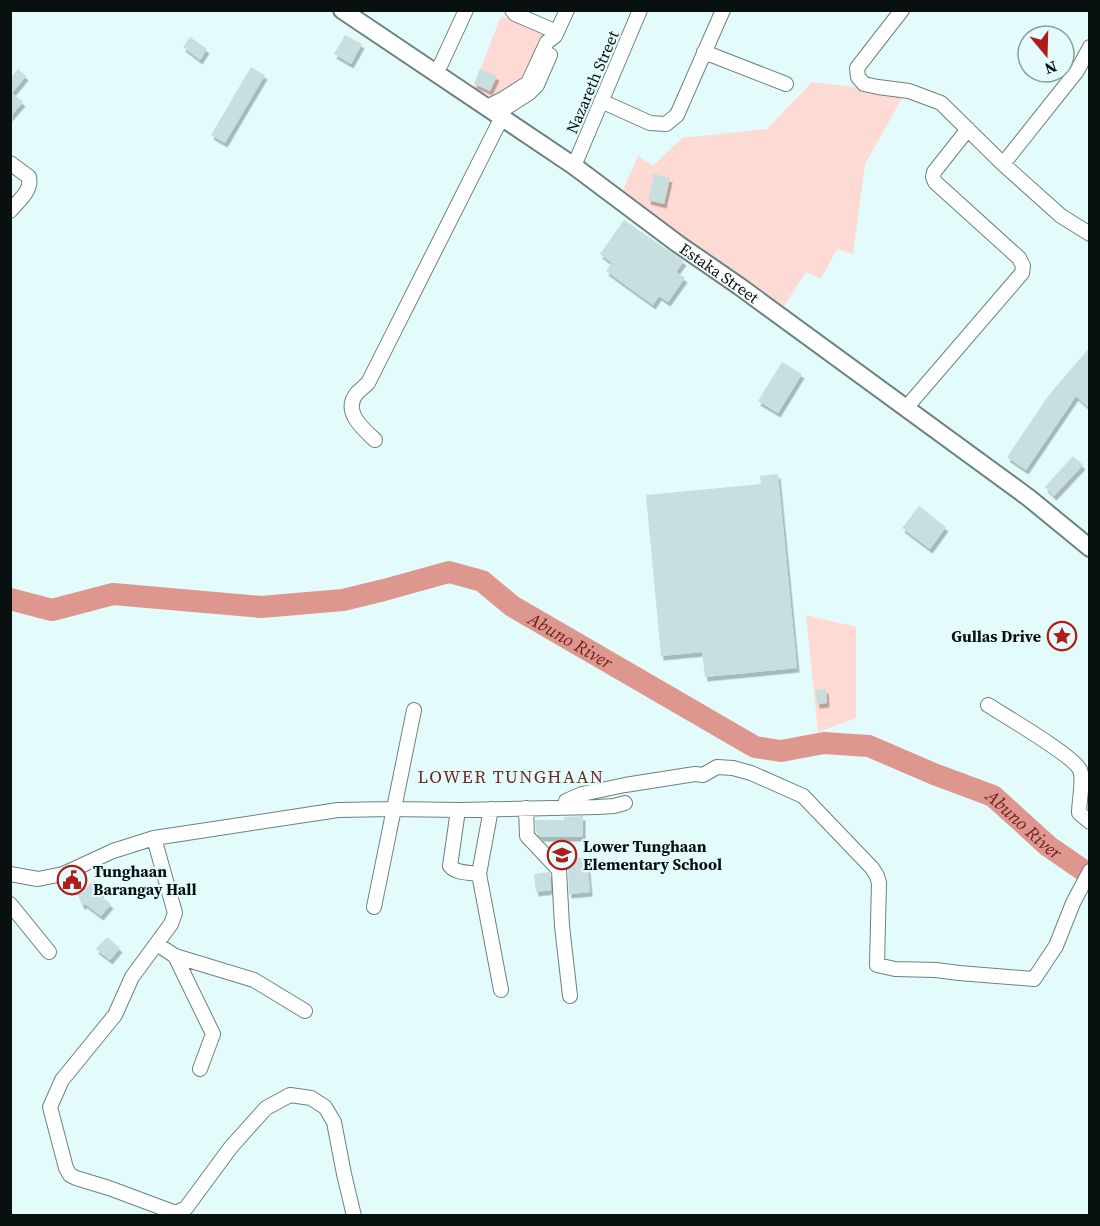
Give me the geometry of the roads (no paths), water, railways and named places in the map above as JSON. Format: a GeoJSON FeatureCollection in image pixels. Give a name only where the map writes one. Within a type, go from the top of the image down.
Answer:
{"type":"FeatureCollection","features":[{"type":"Feature","properties":{"kind":"street","name":"Estaka Street"},"geometry":{"type":"LineString","coordinates":[[342,10],[574,166],[1029,498],[1089,548]]}},
{"type":"Feature","properties":{"kind":"street"},"geometry":{"type":"LineString","coordinates":[[435,72],[466,10]]}},
{"type":"Feature","properties":{"kind":"street"},"geometry":{"type":"LineString","coordinates":[[513,10],[515,14],[556,34]]}},
{"type":"Feature","properties":{"kind":"street"},"geometry":{"type":"LineString","coordinates":[[375,440],[361,427],[351,406],[356,395],[368,383],[496,112],[529,93],[554,46],[556,34],[567,10]]}},
{"type":"Feature","properties":{"kind":"street","name":"Nazareth Street"},"geometry":{"type":"LineString","coordinates":[[574,166],[640,10]]}},
{"type":"Feature","properties":{"kind":"street"},"geometry":{"type":"LineString","coordinates":[[601,101],[650,123],[666,124],[677,115],[723,10]]}},
{"type":"Feature","properties":{"kind":"street"},"geometry":{"type":"LineString","coordinates":[[902,10],[857,68],[858,77],[864,84],[909,91],[941,104],[1061,216],[1089,234]]}},
{"type":"Feature","properties":{"kind":"street"},"geometry":{"type":"LineString","coordinates":[[1003,164],[1077,71],[1089,47]]}},
{"type":"Feature","properties":{"kind":"street"},"geometry":{"type":"LineString","coordinates":[[704,52],[786,84]]}},
{"type":"Feature","properties":{"kind":"street"},"geometry":{"type":"LineString","coordinates":[[906,408],[1022,273],[1023,266],[1019,258],[935,182],[933,177],[934,171],[968,129]]}},
{"type":"Feature","properties":{"kind":"street"},"geometry":{"type":"LineString","coordinates":[[10,163],[29,177],[30,183],[27,191],[10,210]]}},
{"type":"Feature","properties":{"kind":"street"},"geometry":{"type":"LineString","coordinates":[[988,705],[1055,748],[1079,768],[1082,776],[1079,813],[1089,822]]}},
{"type":"Feature","properties":{"kind":"street"},"geometry":{"type":"LineString","coordinates":[[374,907],[414,710]]}},
{"type":"Feature","properties":{"kind":"street"},"geometry":{"type":"LineString","coordinates":[[565,807],[566,801],[582,794],[695,774],[703,775],[717,767],[751,773],[803,796],[877,876],[879,883],[877,965],[885,968],[1034,979],[1056,946],[1089,871]]}},
{"type":"Feature","properties":{"kind":"street"},"geometry":{"type":"LineString","coordinates":[[10,874],[38,879],[63,874],[113,852],[154,838],[338,810],[393,808],[458,810],[614,806],[624,803]]}},
{"type":"Feature","properties":{"kind":"street"},"geometry":{"type":"LineString","coordinates":[[526,808],[527,836],[560,870],[562,926],[570,996]]}},
{"type":"Feature","properties":{"kind":"street"},"geometry":{"type":"LineString","coordinates":[[490,809],[479,873],[501,990]]}},
{"type":"Feature","properties":{"kind":"street"},"geometry":{"type":"LineString","coordinates":[[458,810],[450,866],[457,871],[479,873]]}},
{"type":"Feature","properties":{"kind":"street"},"geometry":{"type":"LineString","coordinates":[[154,838],[175,913],[171,924],[132,977],[115,1015],[62,1080],[51,1107],[66,1168],[70,1175],[176,1214],[186,1208],[231,1147],[266,1108],[290,1095],[311,1098],[325,1107],[334,1122],[354,1215]]}},
{"type":"Feature","properties":{"kind":"street"},"geometry":{"type":"LineString","coordinates":[[10,904],[49,952]]}},
{"type":"Feature","properties":{"kind":"street"},"geometry":{"type":"LineString","coordinates":[[156,944],[175,956],[254,980],[305,1011]]}},
{"type":"Feature","properties":{"kind":"street"},"geometry":{"type":"LineString","coordinates":[[175,956],[213,1034],[200,1069]]}},
{"type":"Feature","properties":{"kind":"waterway","name":"Abuno River"},"geometry":{"type":"LineString","coordinates":[[10,599],[52,610],[113,594],[261,607],[343,600],[449,572],[482,581],[512,606],[755,747],[781,751],[824,743],[869,746],[993,796],[1048,846],[1090,875]]}},
{"type":"Feature","properties":{"kind":"place","name":"Gullas Drive"},"geometry":{"type":"Point","coordinates":[1062,636]}},
{"type":"Feature","properties":{"kind":"place","name":"Lower Tunghaan Elementary School"},"geometry":{"type":"Point","coordinates":[562,855]}},
{"type":"Feature","properties":{"kind":"place","name":"Tunghaan Barangay Hall"},"geometry":{"type":"Point","coordinates":[72,880]}},
{"type":"Feature","properties":{"kind":"district","name":"LOWER TUNGHAAN"},"geometry":{"type":"Point","coordinates":[511,776]}}]}
